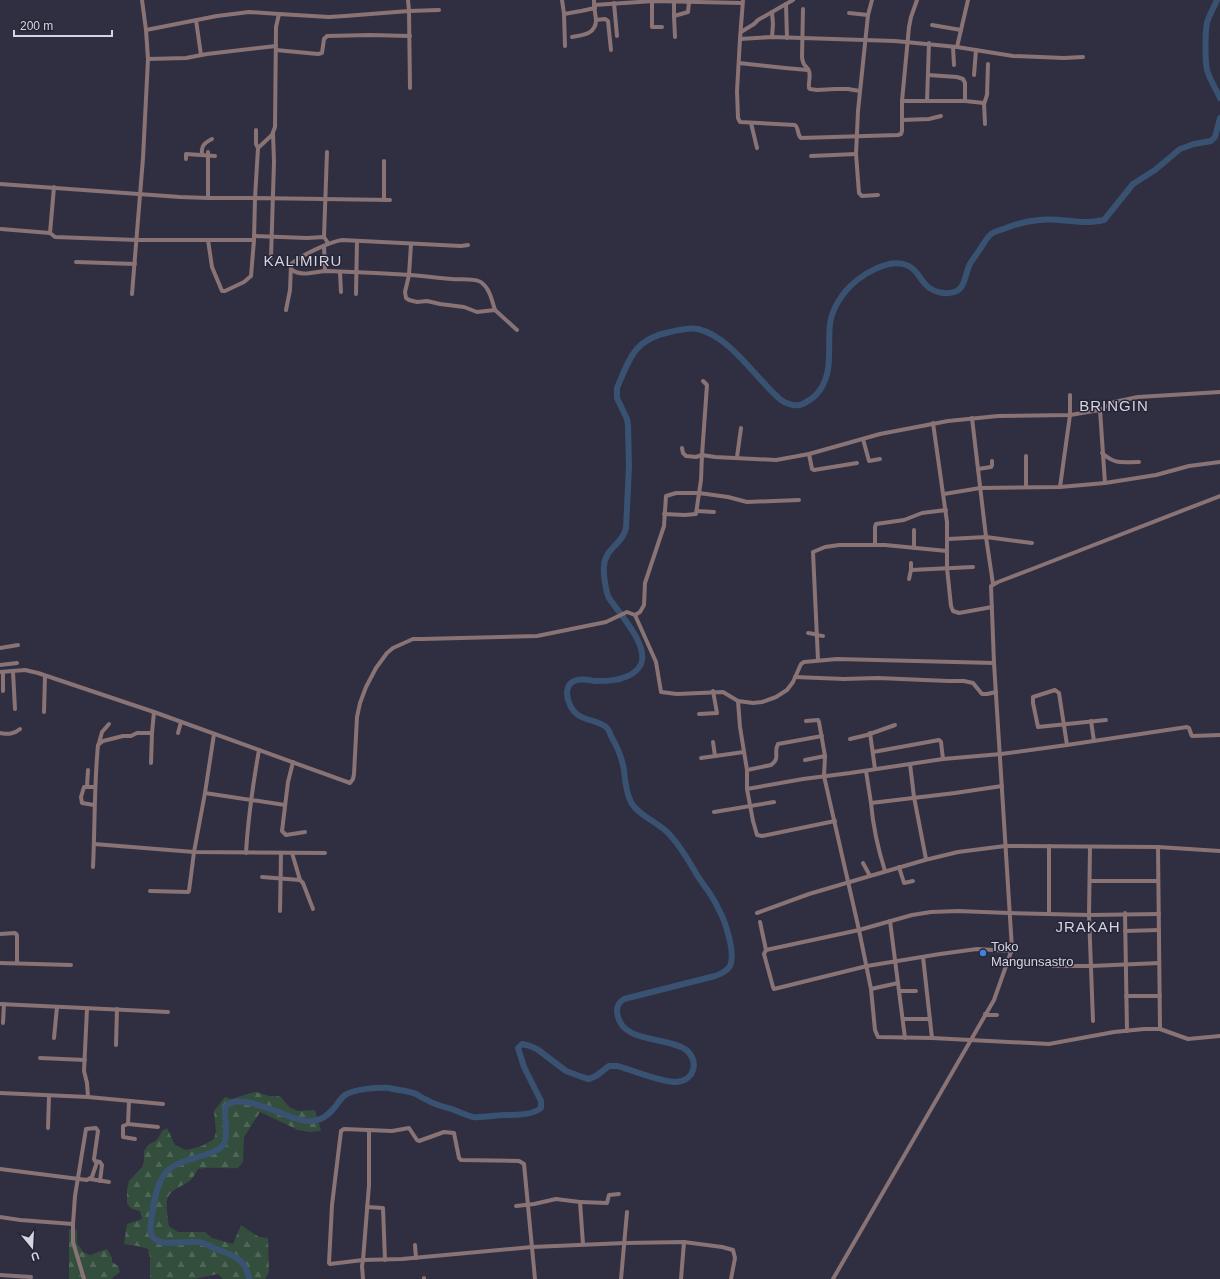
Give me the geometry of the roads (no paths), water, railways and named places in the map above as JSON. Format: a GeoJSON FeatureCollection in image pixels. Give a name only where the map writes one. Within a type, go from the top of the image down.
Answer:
{"type":"FeatureCollection","features":[{"type":"Feature","properties":{"kind":"street"},"geometry":{"type":"LineString","coordinates":[[132,294],[143,158],[148,59],[142,0]]}},
{"type":"Feature","properties":{"kind":"street"},"geometry":{"type":"LineString","coordinates":[[408,0],[410,88]]}},
{"type":"Feature","properties":{"kind":"street"},"geometry":{"type":"LineString","coordinates":[[562,0],[565,46]]}},
{"type":"Feature","properties":{"kind":"street"},"geometry":{"type":"LineString","coordinates":[[741,32],[758,20],[793,0]]}},
{"type":"Feature","properties":{"kind":"street"},"geometry":{"type":"LineString","coordinates":[[872,0],[868,15],[865,40],[856,154],[859,193],[862,196],[878,195]]}},
{"type":"Feature","properties":{"kind":"street"},"geometry":{"type":"LineString","coordinates":[[564,14],[581,11],[594,4],[652,1],[742,2],[737,91],[738,118],[740,122],[795,125],[798,128],[799,136],[801,138],[857,137],[900,135],[902,131],[902,101],[908,42],[911,17],[917,0]]}},
{"type":"Feature","properties":{"kind":"street"},"geometry":{"type":"LineString","coordinates":[[954,65],[955,47],[961,30],[968,0]]}},
{"type":"Feature","properties":{"kind":"street"},"geometry":{"type":"LineString","coordinates":[[652,1],[652,27],[662,27]]}},
{"type":"Feature","properties":{"kind":"street"},"geometry":{"type":"LineString","coordinates":[[674,1],[675,37]]}},
{"type":"Feature","properties":{"kind":"street"},"geometry":{"type":"LineString","coordinates":[[674,16],[688,12],[688,2]]}},
{"type":"Feature","properties":{"kind":"street"},"geometry":{"type":"LineString","coordinates":[[614,3],[617,36]]}},
{"type":"Feature","properties":{"kind":"street"},"geometry":{"type":"LineString","coordinates":[[572,37],[582,36],[595,27],[596,20],[594,4]]}},
{"type":"Feature","properties":{"kind":"street"},"geometry":{"type":"LineString","coordinates":[[786,4],[787,38]]}},
{"type":"Feature","properties":{"kind":"street"},"geometry":{"type":"LineString","coordinates":[[803,9],[802,63],[810,75],[808,86],[810,89],[848,89],[860,91]]}},
{"type":"Feature","properties":{"kind":"street"},"geometry":{"type":"LineString","coordinates":[[146,30],[196,20],[250,12],[340,16],[409,10],[439,10]]}},
{"type":"Feature","properties":{"kind":"street"},"geometry":{"type":"LineString","coordinates":[[772,12],[774,24],[772,37]]}},
{"type":"Feature","properties":{"kind":"street"},"geometry":{"type":"LineString","coordinates":[[849,13],[868,15]]}},
{"type":"Feature","properties":{"kind":"street"},"geometry":{"type":"LineString","coordinates":[[271,258],[276,27],[279,14]]}},
{"type":"Feature","properties":{"kind":"street"},"geometry":{"type":"LineString","coordinates":[[596,20],[605,19],[608,21],[611,50]]}},
{"type":"Feature","properties":{"kind":"street"},"geometry":{"type":"LineString","coordinates":[[196,20],[201,55]]}},
{"type":"Feature","properties":{"kind":"street"},"geometry":{"type":"LineString","coordinates":[[932,25],[961,30]]}},
{"type":"Feature","properties":{"kind":"street"},"geometry":{"type":"LineString","coordinates":[[148,59],[186,58],[201,55],[276,48],[321,54],[324,39],[327,36],[410,36]]}},
{"type":"Feature","properties":{"kind":"street"},"geometry":{"type":"LineString","coordinates":[[740,39],[772,37],[802,39],[834,38],[929,43],[1013,56],[1064,58],[1083,57]]}},
{"type":"Feature","properties":{"kind":"street"},"geometry":{"type":"LineString","coordinates":[[927,101],[929,43]]}},
{"type":"Feature","properties":{"kind":"street"},"geometry":{"type":"LineString","coordinates":[[974,75],[976,50]]}},
{"type":"Feature","properties":{"kind":"street"},"geometry":{"type":"LineString","coordinates":[[739,63],[808,70]]}},
{"type":"Feature","properties":{"kind":"street"},"geometry":{"type":"LineString","coordinates":[[985,124],[984,104],[987,95],[988,64]]}},
{"type":"Feature","properties":{"kind":"street"},"geometry":{"type":"LineString","coordinates":[[928,75],[957,77],[963,79],[965,83],[965,101]]}},
{"type":"Feature","properties":{"kind":"street"},"geometry":{"type":"LineString","coordinates":[[902,101],[965,101],[982,102],[984,104]]}},
{"type":"Feature","properties":{"kind":"street"},"geometry":{"type":"LineString","coordinates":[[902,120],[929,119],[941,116]]}},
{"type":"Feature","properties":{"kind":"street"},"geometry":{"type":"LineString","coordinates":[[751,123],[757,148]]}},
{"type":"Feature","properties":{"kind":"street"},"geometry":{"type":"LineString","coordinates":[[208,240],[212,267],[222,291],[244,282],[251,276],[258,148],[256,142],[256,130]]}},
{"type":"Feature","properties":{"kind":"street"},"geometry":{"type":"LineString","coordinates":[[258,148],[273,133]]}},
{"type":"Feature","properties":{"kind":"street"},"geometry":{"type":"LineString","coordinates":[[202,155],[203,145],[212,139]]}},
{"type":"Feature","properties":{"kind":"street"},"geometry":{"type":"LineString","coordinates":[[327,152],[324,237],[328,243]]}},
{"type":"Feature","properties":{"kind":"street"},"geometry":{"type":"LineString","coordinates":[[186,159],[186,154],[208,154],[215,156]]}},
{"type":"Feature","properties":{"kind":"street"},"geometry":{"type":"LineString","coordinates":[[208,154],[208,198]]}},
{"type":"Feature","properties":{"kind":"street"},"geometry":{"type":"LineString","coordinates":[[812,156],[856,154]]}},
{"type":"Feature","properties":{"kind":"street"},"geometry":{"type":"LineString","coordinates":[[384,161],[384,200]]}},
{"type":"Feature","properties":{"kind":"street"},"geometry":{"type":"LineString","coordinates":[[0,184],[54,187],[97,192],[140,193],[208,198],[390,200]]}},
{"type":"Feature","properties":{"kind":"street"},"geometry":{"type":"LineString","coordinates":[[50,233],[54,187]]}},
{"type":"Feature","properties":{"kind":"street"},"geometry":{"type":"LineString","coordinates":[[1,229],[50,233],[55,237],[137,240],[208,240],[271,236],[307,238],[324,237]]}},
{"type":"Feature","properties":{"kind":"street"},"geometry":{"type":"LineString","coordinates":[[286,310],[290,290],[292,263],[328,243],[342,240],[468,246]]}},
{"type":"Feature","properties":{"kind":"street"},"geometry":{"type":"LineString","coordinates":[[356,294],[357,241]]}},
{"type":"Feature","properties":{"kind":"street"},"geometry":{"type":"LineString","coordinates":[[411,244],[409,275],[405,292],[406,298],[418,302],[427,301],[464,307],[477,312],[495,310]]}},
{"type":"Feature","properties":{"kind":"street"},"geometry":{"type":"LineString","coordinates":[[324,246],[325,271]]}},
{"type":"Feature","properties":{"kind":"street"},"geometry":{"type":"LineString","coordinates":[[76,262],[135,264]]}},
{"type":"Feature","properties":{"kind":"street"},"geometry":{"type":"LineString","coordinates":[[292,270],[302,273],[325,271],[356,272],[480,281],[491,296],[495,310],[517,330]]}},
{"type":"Feature","properties":{"kind":"street"},"geometry":{"type":"LineString","coordinates":[[340,272],[341,292]]}},
{"type":"Feature","properties":{"kind":"street"},"geometry":{"type":"LineString","coordinates":[[664,514],[685,516],[696,514],[697,511],[701,480],[706,386],[703,381]]}},
{"type":"Feature","properties":{"kind":"street"},"geometry":{"type":"LineString","coordinates":[[682,448],[683,453],[686,456],[696,457],[702,455],[776,460],[809,454],[896,430],[933,423],[998,416],[1070,415],[1100,410],[1114,402],[1131,398],[1220,392]]}},
{"type":"Feature","properties":{"kind":"street"},"geometry":{"type":"LineString","coordinates":[[1060,486],[1070,415],[1070,395]]}},
{"type":"Feature","properties":{"kind":"street"},"geometry":{"type":"LineString","coordinates":[[1100,410],[1105,484]]}},
{"type":"Feature","properties":{"kind":"street"},"geometry":{"type":"LineString","coordinates":[[833,1279],[987,1014],[998,990],[1011,951],[1001,754],[994,663],[991,587],[993,584],[972,418]]}},
{"type":"Feature","properties":{"kind":"street"},"geometry":{"type":"LineString","coordinates":[[933,423],[946,510],[948,538],[947,568],[951,606],[953,611],[959,614],[992,607]]}},
{"type":"Feature","properties":{"kind":"street"},"geometry":{"type":"LineString","coordinates":[[736,458],[741,428]]}},
{"type":"Feature","properties":{"kind":"street"},"geometry":{"type":"LineString","coordinates":[[863,439],[869,461],[880,459]]}},
{"type":"Feature","properties":{"kind":"street"},"geometry":{"type":"LineString","coordinates":[[1102,452],[1113,461],[1139,462]]}},
{"type":"Feature","properties":{"kind":"street"},"geometry":{"type":"LineString","coordinates":[[809,454],[812,469],[814,470],[857,463]]}},
{"type":"Feature","properties":{"kind":"street"},"geometry":{"type":"LineString","coordinates":[[1026,456],[1026,487]]}},
{"type":"Feature","properties":{"kind":"street"},"geometry":{"type":"LineString","coordinates":[[978,469],[991,467],[992,461]]}},
{"type":"Feature","properties":{"kind":"street"},"geometry":{"type":"LineString","coordinates":[[944,494],[980,488],[1105,484],[1156,475],[1189,466],[1220,462]]}},
{"type":"Feature","properties":{"kind":"street"},"geometry":{"type":"LineString","coordinates":[[635,615],[640,612],[644,605],[645,583],[663,530],[666,498],[668,495],[676,493],[699,493],[728,497],[747,502],[799,500]]}},
{"type":"Feature","properties":{"kind":"street"},"geometry":{"type":"LineString","coordinates":[[993,584],[1220,496]]}},
{"type":"Feature","properties":{"kind":"street"},"geometry":{"type":"LineString","coordinates":[[875,545],[876,524],[904,520],[922,513],[946,510]]}},
{"type":"Feature","properties":{"kind":"street"},"geometry":{"type":"LineString","coordinates":[[697,511],[714,512]]}},
{"type":"Feature","properties":{"kind":"street"},"geometry":{"type":"LineString","coordinates":[[914,530],[914,548]]}},
{"type":"Feature","properties":{"kind":"street"},"geometry":{"type":"LineString","coordinates":[[948,538],[986,537],[1032,543]]}},
{"type":"Feature","properties":{"kind":"street"},"geometry":{"type":"LineString","coordinates":[[818,660],[813,552],[819,548],[833,546],[875,545],[947,551]]}},
{"type":"Feature","properties":{"kind":"street"},"geometry":{"type":"LineString","coordinates":[[909,580],[911,563]]}},
{"type":"Feature","properties":{"kind":"street"},"geometry":{"type":"LineString","coordinates":[[911,570],[973,567]]}},
{"type":"Feature","properties":{"kind":"street"},"geometry":{"type":"LineString","coordinates":[[3,691],[1,672],[25,670],[154,712],[347,782],[352,781],[354,774],[357,717],[366,687],[376,668],[387,653],[393,648],[413,639],[537,636],[606,622],[613,620],[626,612],[635,615],[656,662],[661,692],[677,694],[713,691],[723,692],[727,693],[738,701],[753,703],[762,702],[776,697],[787,690],[793,682],[802,663],[818,660],[841,659],[994,663]]}},
{"type":"Feature","properties":{"kind":"street"},"geometry":{"type":"LineString","coordinates":[[808,634],[823,636]]}},
{"type":"Feature","properties":{"kind":"street"},"geometry":{"type":"LineString","coordinates":[[0,648],[18,645]]}},
{"type":"Feature","properties":{"kind":"street"},"geometry":{"type":"LineString","coordinates":[[0,665],[17,663]]}},
{"type":"Feature","properties":{"kind":"street"},"geometry":{"type":"LineString","coordinates":[[13,672],[15,709]]}},
{"type":"Feature","properties":{"kind":"street"},"geometry":{"type":"LineString","coordinates":[[44,712],[45,676]]}},
{"type":"Feature","properties":{"kind":"street"},"geometry":{"type":"LineString","coordinates":[[795,678],[883,678],[964,681],[973,683],[982,694],[996,692]]}},
{"type":"Feature","properties":{"kind":"street"},"geometry":{"type":"LineString","coordinates":[[1068,745],[1065,724],[1058,692],[1055,690],[1033,697],[1037,726],[1065,724],[1106,720]]}},
{"type":"Feature","properties":{"kind":"street"},"geometry":{"type":"LineString","coordinates":[[699,714],[716,713],[713,691]]}},
{"type":"Feature","properties":{"kind":"street"},"geometry":{"type":"LineString","coordinates":[[738,701],[740,727],[747,770],[747,789],[756,834],[759,836],[835,821]]}},
{"type":"Feature","properties":{"kind":"street"},"geometry":{"type":"LineString","coordinates":[[151,763],[154,712]]}},
{"type":"Feature","properties":{"kind":"street"},"geometry":{"type":"LineString","coordinates":[[806,721],[818,720],[822,736],[824,776],[867,966],[877,1036],[880,1038],[932,1038],[1049,1044],[1144,1029],[1160,1029],[1188,1039],[1220,1036]]}},
{"type":"Feature","properties":{"kind":"street"},"geometry":{"type":"LineString","coordinates":[[1091,721],[1094,741]]}},
{"type":"Feature","properties":{"kind":"street"},"geometry":{"type":"LineString","coordinates":[[178,733],[181,722]]}},
{"type":"Feature","properties":{"kind":"street"},"geometry":{"type":"LineString","coordinates":[[92,867],[97,752],[102,732],[109,724]]}},
{"type":"Feature","properties":{"kind":"street"},"geometry":{"type":"LineString","coordinates":[[850,739],[895,725]]}},
{"type":"Feature","properties":{"kind":"street"},"geometry":{"type":"LineString","coordinates":[[747,789],[824,776],[943,759],[1001,754],[1187,727],[1189,728],[1192,736],[1220,735]]}},
{"type":"Feature","properties":{"kind":"street"},"geometry":{"type":"LineString","coordinates":[[0,733],[16,733],[20,729]]}},
{"type":"Feature","properties":{"kind":"street"},"geometry":{"type":"LineString","coordinates":[[99,743],[123,736],[131,736],[137,733],[152,732]]}},
{"type":"Feature","properties":{"kind":"street"},"geometry":{"type":"LineString","coordinates":[[150,891],[188,892],[214,734]]}},
{"type":"Feature","properties":{"kind":"street"},"geometry":{"type":"LineString","coordinates":[[870,734],[875,769]]}},
{"type":"Feature","properties":{"kind":"street"},"geometry":{"type":"LineString","coordinates":[[747,770],[768,766],[774,763],[776,760],[776,747],[778,744],[822,736]]}},
{"type":"Feature","properties":{"kind":"street"},"geometry":{"type":"LineString","coordinates":[[873,752],[939,740],[941,742],[943,759]]}},
{"type":"Feature","properties":{"kind":"street"},"geometry":{"type":"LineString","coordinates":[[713,742],[715,756]]}},
{"type":"Feature","properties":{"kind":"street"},"geometry":{"type":"LineString","coordinates":[[246,853],[247,828],[259,750]]}},
{"type":"Feature","properties":{"kind":"street"},"geometry":{"type":"LineString","coordinates":[[701,758],[744,752]]}},
{"type":"Feature","properties":{"kind":"street"},"geometry":{"type":"LineString","coordinates":[[805,760],[824,756]]}},
{"type":"Feature","properties":{"kind":"street"},"geometry":{"type":"LineString","coordinates":[[293,762],[288,782],[282,828],[283,834],[305,832]]}},
{"type":"Feature","properties":{"kind":"street"},"geometry":{"type":"LineString","coordinates":[[910,764],[914,797],[926,859]]}},
{"type":"Feature","properties":{"kind":"street"},"geometry":{"type":"LineString","coordinates":[[88,770],[87,786],[83,789],[82,802],[84,804],[94,805]]}},
{"type":"Feature","properties":{"kind":"street"},"geometry":{"type":"LineString","coordinates":[[866,771],[877,842],[880,856],[886,871]]}},
{"type":"Feature","properties":{"kind":"street"},"geometry":{"type":"LineString","coordinates":[[87,786],[95,787]]}},
{"type":"Feature","properties":{"kind":"street"},"geometry":{"type":"LineString","coordinates":[[871,803],[1002,786]]}},
{"type":"Feature","properties":{"kind":"street"},"geometry":{"type":"LineString","coordinates":[[205,793],[285,805]]}},
{"type":"Feature","properties":{"kind":"street"},"geometry":{"type":"LineString","coordinates":[[714,812],[774,802]]}},
{"type":"Feature","properties":{"kind":"street"},"geometry":{"type":"LineString","coordinates":[[94,844],[194,852],[325,854]]}},
{"type":"Feature","properties":{"kind":"street"},"geometry":{"type":"LineString","coordinates":[[757,913],[809,894],[926,859],[958,852],[1005,846],[1158,847],[1220,851]]}},
{"type":"Feature","properties":{"kind":"street"},"geometry":{"type":"LineString","coordinates":[[1049,846],[1049,913]]}},
{"type":"Feature","properties":{"kind":"street"},"geometry":{"type":"LineString","coordinates":[[1090,847],[1093,1021]]}},
{"type":"Feature","properties":{"kind":"street"},"geometry":{"type":"LineString","coordinates":[[1158,847],[1160,1029]]}},
{"type":"Feature","properties":{"kind":"street"},"geometry":{"type":"LineString","coordinates":[[280,911],[281,853]]}},
{"type":"Feature","properties":{"kind":"street"},"geometry":{"type":"LineString","coordinates":[[292,853],[300,880],[303,883],[313,909]]}},
{"type":"Feature","properties":{"kind":"street"},"geometry":{"type":"LineString","coordinates":[[863,862],[870,876]]}},
{"type":"Feature","properties":{"kind":"street"},"geometry":{"type":"LineString","coordinates":[[898,867],[904,883],[913,881]]}},
{"type":"Feature","properties":{"kind":"street"},"geometry":{"type":"LineString","coordinates":[[262,877],[300,880]]}},
{"type":"Feature","properties":{"kind":"street"},"geometry":{"type":"LineString","coordinates":[[1090,881],[1158,881]]}},
{"type":"Feature","properties":{"kind":"street"},"geometry":{"type":"LineString","coordinates":[[766,950],[859,930],[912,915],[931,912],[958,911],[1090,915],[1125,913],[1159,914]]}},
{"type":"Feature","properties":{"kind":"street"},"geometry":{"type":"LineString","coordinates":[[1125,913],[1127,1031]]}},
{"type":"Feature","properties":{"kind":"street"},"geometry":{"type":"LineString","coordinates":[[890,921],[894,962],[905,1038]]}},
{"type":"Feature","properties":{"kind":"street"},"geometry":{"type":"LineString","coordinates":[[760,922],[766,950],[764,954],[774,989],[867,966],[924,956],[977,950],[1011,951]]}},
{"type":"Feature","properties":{"kind":"street"},"geometry":{"type":"LineString","coordinates":[[1125,931],[1159,930]]}},
{"type":"Feature","properties":{"kind":"street"},"geometry":{"type":"LineString","coordinates":[[0,934],[17,934],[17,963]]}},
{"type":"Feature","properties":{"kind":"street"},"geometry":{"type":"LineString","coordinates":[[924,956],[932,1038]]}},
{"type":"Feature","properties":{"kind":"street"},"geometry":{"type":"LineString","coordinates":[[0,963],[71,965]]}},
{"type":"Feature","properties":{"kind":"street"},"geometry":{"type":"LineString","coordinates":[[1053,966],[1160,964]]}},
{"type":"Feature","properties":{"kind":"street"},"geometry":{"type":"LineString","coordinates":[[871,989],[898,983]]}},
{"type":"Feature","properties":{"kind":"street"},"geometry":{"type":"LineString","coordinates":[[899,991],[916,991]]}},
{"type":"Feature","properties":{"kind":"street"},"geometry":{"type":"LineString","coordinates":[[1126,996],[1160,996]]}},
{"type":"Feature","properties":{"kind":"street"},"geometry":{"type":"LineString","coordinates":[[3,1023],[2,1004],[168,1012]]}},
{"type":"Feature","properties":{"kind":"street"},"geometry":{"type":"LineString","coordinates":[[54,1038],[57,1007]]}},
{"type":"Feature","properties":{"kind":"street"},"geometry":{"type":"LineString","coordinates":[[87,1009],[84,1071],[88,1097]]}},
{"type":"Feature","properties":{"kind":"street"},"geometry":{"type":"LineString","coordinates":[[116,1045],[117,1009]]}},
{"type":"Feature","properties":{"kind":"street"},"geometry":{"type":"LineString","coordinates":[[987,1014],[996,1015]]}},
{"type":"Feature","properties":{"kind":"street"},"geometry":{"type":"LineString","coordinates":[[903,1019],[930,1019]]}},
{"type":"Feature","properties":{"kind":"street"},"geometry":{"type":"LineString","coordinates":[[40,1058],[85,1060]]}},
{"type":"Feature","properties":{"kind":"street"},"geometry":{"type":"LineString","coordinates":[[0,1093],[88,1097],[163,1104]]}},
{"type":"Feature","properties":{"kind":"street"},"geometry":{"type":"LineString","coordinates":[[48,1128],[49,1096]]}},
{"type":"Feature","properties":{"kind":"street"},"geometry":{"type":"LineString","coordinates":[[128,1124],[129,1101]]}},
{"type":"Feature","properties":{"kind":"street"},"geometry":{"type":"LineString","coordinates":[[135,1139],[123,1137],[123,1126],[128,1124],[158,1127]]}},
{"type":"Feature","properties":{"kind":"street"},"geometry":{"type":"LineString","coordinates":[[535,1279],[532,1247],[528,1205],[524,1164],[523,1162],[462,1160],[459,1158],[455,1135],[453,1132],[444,1132],[419,1141],[409,1128],[392,1131],[344,1129],[341,1131],[332,1205],[329,1263],[416,1258],[532,1247],[583,1244],[684,1242],[733,1250],[734,1258],[731,1279]]}},
{"type":"Feature","properties":{"kind":"street"},"geometry":{"type":"LineString","coordinates":[[84,1279],[73,1242],[73,1224],[75,1196],[86,1129],[97,1129],[98,1133],[94,1159],[102,1165],[100,1181]]}},
{"type":"Feature","properties":{"kind":"street"},"geometry":{"type":"LineString","coordinates":[[363,1279],[362,1266],[369,1185],[369,1130]]}},
{"type":"Feature","properties":{"kind":"street"},"geometry":{"type":"LineString","coordinates":[[90,1179],[93,1176],[97,1162]]}},
{"type":"Feature","properties":{"kind":"street"},"geometry":{"type":"LineString","coordinates":[[0,1169],[109,1182]]}},
{"type":"Feature","properties":{"kind":"street"},"geometry":{"type":"LineString","coordinates":[[516,1206],[556,1199],[607,1203],[609,1195],[619,1194]]}},
{"type":"Feature","properties":{"kind":"street"},"geometry":{"type":"LineString","coordinates":[[580,1202],[583,1244]]}},
{"type":"Feature","properties":{"kind":"street"},"geometry":{"type":"LineString","coordinates":[[367,1207],[383,1208],[385,1260]]}},
{"type":"Feature","properties":{"kind":"street"},"geometry":{"type":"LineString","coordinates":[[621,1279],[625,1243],[626,1212]]}},
{"type":"Feature","properties":{"kind":"street"},"geometry":{"type":"LineString","coordinates":[[0,1216],[20,1220],[73,1224]]}},
{"type":"Feature","properties":{"kind":"street"},"geometry":{"type":"LineString","coordinates":[[681,1279],[684,1242]]}},
{"type":"Feature","properties":{"kind":"street"},"geometry":{"type":"LineString","coordinates":[[415,1245],[416,1258]]}},
{"type":"Feature","properties":{"kind":"street"},"geometry":{"type":"LineString","coordinates":[[0,1275],[31,1277]]}},
{"type":"Feature","properties":{"kind":"waterway"},"geometry":{"type":"LineString","coordinates":[[1217,0],[1207,23],[1206,54],[1207,70],[1220,98]]}},
{"type":"Feature","properties":{"kind":"waterway"},"geometry":{"type":"LineString","coordinates":[[249,1279],[242,1262],[228,1253],[199,1242],[159,1242],[154,1238],[151,1232],[151,1222],[155,1199],[162,1178],[168,1170],[176,1165],[206,1155],[221,1147],[226,1137],[225,1108],[230,1103],[239,1101],[249,1103],[294,1118],[312,1121],[328,1115],[342,1098],[349,1093],[367,1089],[389,1088],[413,1093],[436,1105],[473,1117],[520,1115],[541,1108],[541,1101],[524,1067],[518,1048],[522,1044],[537,1049],[566,1071],[589,1079],[596,1076],[609,1066],[617,1066],[655,1078],[676,1082],[688,1078],[691,1074],[694,1064],[693,1059],[685,1049],[666,1042],[644,1038],[634,1034],[626,1029],[620,1022],[617,1007],[624,999],[715,976],[726,971],[730,966],[732,953],[729,937],[721,913],[714,899],[678,844],[666,831],[638,811],[631,802],[627,791],[621,757],[607,728],[603,725],[583,718],[573,711],[567,695],[569,685],[574,681],[582,679],[595,681],[620,679],[634,673],[641,664],[641,648],[637,639],[626,620],[609,598],[605,582],[604,569],[607,555],[621,538],[626,528],[629,466],[628,425],[627,419],[617,398],[617,388],[635,351],[649,339],[658,335],[684,329],[698,329],[710,333],[732,349],[781,400],[788,404],[800,405],[815,396],[825,380],[829,362],[829,333],[832,316],[835,307],[844,293],[857,280],[886,265],[896,263],[905,264],[913,269],[926,285],[932,289],[943,293],[954,292],[963,285],[971,262],[992,234],[1014,225],[1035,220],[1051,219],[1087,222],[1104,220],[1133,184],[1155,170],[1180,149],[1194,144],[1211,141],[1215,137],[1220,118]]}},
{"type":"Feature","properties":{"kind":"place","name":"Toko Mangunsastro"},"geometry":{"type":"Point","coordinates":[983,953]}},
{"type":"Feature","properties":{"kind":"district","name":"KALIMIRU"},"geometry":{"type":"Point","coordinates":[303,261]}},
{"type":"Feature","properties":{"kind":"district","name":"BRINGIN"},"geometry":{"type":"Point","coordinates":[1114,406]}},
{"type":"Feature","properties":{"kind":"district","name":"JRAKAH"},"geometry":{"type":"Point","coordinates":[1088,927]}}]}
